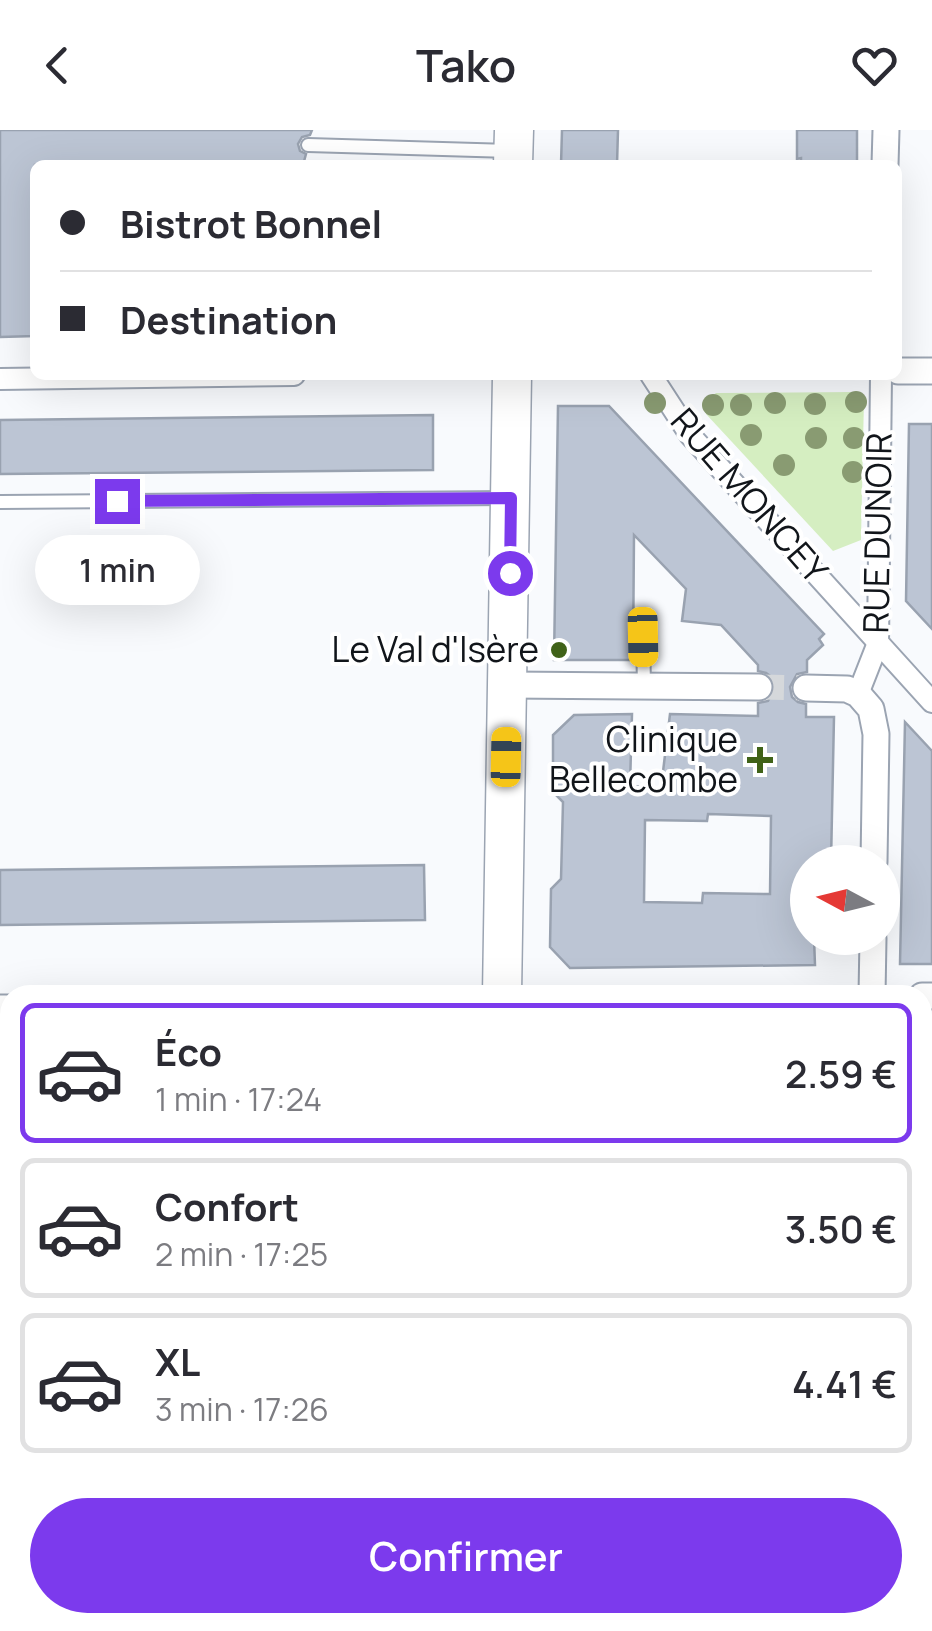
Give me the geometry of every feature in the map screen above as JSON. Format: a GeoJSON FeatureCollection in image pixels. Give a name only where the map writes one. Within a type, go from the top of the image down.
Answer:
{"type":"FeatureCollection","features":[{"type":"Feature","properties":{"kind":"main road"},"geometry":{"type":"LineString","coordinates":[[502,985],[512,380]]}},
{"type":"Feature","properties":{"kind":"street"},"geometry":{"type":"LineString","coordinates":[[886,130],[886,160]]}},
{"type":"Feature","properties":{"kind":"street"},"geometry":{"type":"LineString","coordinates":[[902,371],[932,371]]}},
{"type":"Feature","properties":{"kind":"street"},"geometry":{"type":"LineString","coordinates":[[0,379],[30,379]]}},
{"type":"Feature","properties":{"kind":"street","name":"RUE MONCEY"},"geometry":{"type":"LineString","coordinates":[[653,380],[690,435],[932,702]]}},
{"type":"Feature","properties":{"kind":"street","name":"RUE DUNOIR"},"geometry":{"type":"LineString","coordinates":[[858,694],[878,642],[881,380]]}},
{"type":"Feature","properties":{"kind":"street"},"geometry":{"type":"LineString","coordinates":[[508,685],[758,687]]}},
{"type":"Feature","properties":{"kind":"street"},"geometry":{"type":"LineString","coordinates":[[806,688],[847,689],[858,694],[871,709],[876,734],[874,845]]}},
{"type":"Feature","properties":{"kind":"street"},"geometry":{"type":"LineString","coordinates":[[872,985],[873,955]]}},
{"type":"Feature","properties":{"kind":"lane"},"geometry":{"type":"LineString","coordinates":[[308,146],[514,149]]}},
{"type":"Feature","properties":{"kind":"lane"},"geometry":{"type":"LineString","coordinates":[[0,502],[511,498]]}},
{"type":"Feature","properties":{"kind":"lane"},"geometry":{"type":"LineString","coordinates":[[644,686],[646,626]]}},
{"type":"Feature","properties":{"kind":"green space"},"geometry":{"type":"Polygon","coordinates":[[[856,392],[864,399],[861,540],[833,551],[706,414],[705,402],[716,393],[856,392]]]}},
{"type":"Feature","properties":{"kind":"building"},"geometry":{"type":"Polygon","coordinates":[[[0,130],[312,130],[298,144],[306,154],[304,160],[30,160],[30,336],[0,337],[0,130]]]}},
{"type":"Feature","properties":{"kind":"building"},"geometry":{"type":"Polygon","coordinates":[[[562,130],[618,130],[617,160],[561,160],[562,130]]]}},
{"type":"Feature","properties":{"kind":"building"},"geometry":{"type":"Polygon","coordinates":[[[797,130],[857,130],[857,160],[797,159],[797,130]]]}},
{"type":"Feature","properties":{"kind":"building"},"geometry":{"type":"Polygon","coordinates":[[[558,406],[609,406],[824,634],[819,639],[823,645],[807,660],[807,672],[797,674],[790,687],[792,697],[806,704],[806,717],[834,717],[831,845],[790,845],[790,955],[815,955],[815,965],[570,968],[550,947],[551,889],[561,879],[563,802],[553,792],[553,735],[574,715],[632,714],[630,786],[661,788],[670,714],[758,716],[758,703],[768,701],[775,688],[773,678],[758,671],[758,665],[721,625],[682,621],[686,589],[634,535],[633,660],[554,660],[558,406]],[[708,814],[707,821],[645,820],[644,902],[702,903],[703,893],[770,894],[771,816],[708,814]]]}},
{"type":"Feature","properties":{"kind":"building"},"geometry":{"type":"Polygon","coordinates":[[[433,415],[433,470],[0,474],[0,420],[433,415]]]}},
{"type":"Feature","properties":{"kind":"building"},"geometry":{"type":"Polygon","coordinates":[[[909,424],[932,424],[932,629],[906,601],[909,424]]]}},
{"type":"Feature","properties":{"kind":"building"},"geometry":{"type":"Polygon","coordinates":[[[905,722],[932,751],[932,964],[900,964],[905,722]]]}},
{"type":"Feature","properties":{"kind":"building"},"geometry":{"type":"Polygon","coordinates":[[[424,865],[425,920],[0,925],[0,870],[424,865]]]}},
{"type":"Feature","properties":{"kind":"tunnel"},"geometry":{"type":"LineString","coordinates":[[759,687],[806,688]]}},
{"type":"Feature","properties":{"kind":"place","name":"Le Val d'Isère"},"geometry":{"type":"Point","coordinates":[559,650]}},
{"type":"Feature","properties":{"kind":"place","name":"Clinique Bellecombe"},"geometry":{"type":"Point","coordinates":[760,760]}},
{"type":"Feature","properties":{"kind":"route"},"geometry":{"type":"LineString","coordinates":[[117,501],[511,498],[510,573]]}}]}
